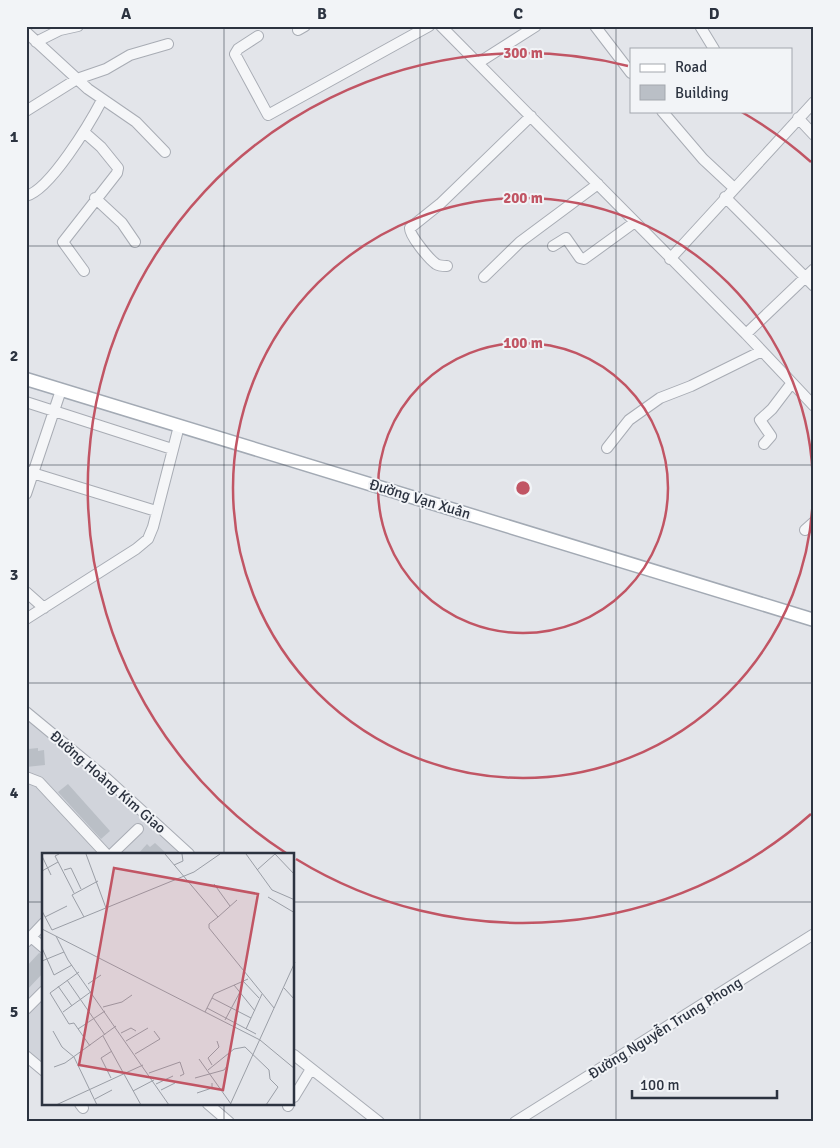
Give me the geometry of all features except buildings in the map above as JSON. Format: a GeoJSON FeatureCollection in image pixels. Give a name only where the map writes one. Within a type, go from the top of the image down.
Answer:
{"type":"FeatureCollection","features":[{"type":"Feature","properties":{"kind":"main road","name":"Đường Vạn Xuân"},"geometry":{"type":"LineString","coordinates":[[26,379],[814,620]]}},
{"type":"Feature","properties":{"kind":"street"},"geometry":{"type":"LineString","coordinates":[[36,42],[67,27],[78,26]]}},
{"type":"Feature","properties":{"kind":"street"},"geometry":{"type":"LineString","coordinates":[[258,36],[238,49],[235,54],[268,115],[429,26]]}},
{"type":"Feature","properties":{"kind":"street"},"geometry":{"type":"LineString","coordinates":[[441,26],[746,334],[791,384],[814,406]]}},
{"type":"Feature","properties":{"kind":"street"},"geometry":{"type":"LineString","coordinates":[[478,63],[536,26]]}},
{"type":"Feature","properties":{"kind":"street"},"geometry":{"type":"LineString","coordinates":[[595,26],[630,72]]}},
{"type":"Feature","properties":{"kind":"street"},"geometry":{"type":"LineString","coordinates":[[700,26],[713,48]]}},
{"type":"Feature","properties":{"kind":"street"},"geometry":{"type":"LineString","coordinates":[[26,32],[102,100],[136,122],[165,152]]}},
{"type":"Feature","properties":{"kind":"street"},"geometry":{"type":"LineString","coordinates":[[26,111],[77,79],[100,72],[130,55],[168,44]]}},
{"type":"Feature","properties":{"kind":"street"},"geometry":{"type":"LineString","coordinates":[[26,196],[40,188],[84,132],[102,100]]}},
{"type":"Feature","properties":{"kind":"street"},"geometry":{"type":"LineString","coordinates":[[670,259],[733,187],[814,102]]}},
{"type":"Feature","properties":{"kind":"street"},"geometry":{"type":"LineString","coordinates":[[663,112],[703,159],[733,187]]}},
{"type":"Feature","properties":{"kind":"street"},"geometry":{"type":"LineString","coordinates":[[448,266],[440,266],[434,263],[411,235],[410,228],[440,204],[531,116]]}},
{"type":"Feature","properties":{"kind":"street"},"geometry":{"type":"LineString","coordinates":[[798,118],[814,135]]}},
{"type":"Feature","properties":{"kind":"street"},"geometry":{"type":"LineString","coordinates":[[84,132],[96,142],[118,168],[117,173],[95,198],[62,242],[84,271]]}},
{"type":"Feature","properties":{"kind":"street"},"geometry":{"type":"LineString","coordinates":[[484,277],[520,242],[598,184]]}},
{"type":"Feature","properties":{"kind":"street"},"geometry":{"type":"LineString","coordinates":[[725,197],[814,286]]}},
{"type":"Feature","properties":{"kind":"street"},"geometry":{"type":"LineString","coordinates":[[95,198],[122,223],[135,242]]}},
{"type":"Feature","properties":{"kind":"street"},"geometry":{"type":"LineString","coordinates":[[552,246],[566,238],[580,258],[584,259],[635,222]]}},
{"type":"Feature","properties":{"kind":"street"},"geometry":{"type":"LineString","coordinates":[[746,334],[814,269]]}},
{"type":"Feature","properties":{"kind":"street"},"geometry":{"type":"LineString","coordinates":[[607,448],[629,420],[660,398],[691,386],[762,351]]}},
{"type":"Feature","properties":{"kind":"street"},"geometry":{"type":"LineString","coordinates":[[764,444],[771,436],[760,420],[772,409],[791,384]]}},
{"type":"Feature","properties":{"kind":"street"},"geometry":{"type":"LineString","coordinates":[[26,494],[29,472],[61,390]]}},
{"type":"Feature","properties":{"kind":"street"},"geometry":{"type":"LineString","coordinates":[[26,402],[172,449]]}},
{"type":"Feature","properties":{"kind":"street"},"geometry":{"type":"LineString","coordinates":[[26,619],[136,549],[148,539],[153,527],[179,426]]}},
{"type":"Feature","properties":{"kind":"street"},"geometry":{"type":"LineString","coordinates":[[29,472],[156,511]]}},
{"type":"Feature","properties":{"kind":"street"},"geometry":{"type":"LineString","coordinates":[[805,530],[814,522]]}},
{"type":"Feature","properties":{"kind":"street"},"geometry":{"type":"LineString","coordinates":[[26,592],[44,608]]}},
{"type":"Feature","properties":{"kind":"street","name":"Đường Hoàng Kim Giao"},"geometry":{"type":"LineString","coordinates":[[26,712],[106,778],[188,853]]}},
{"type":"Feature","properties":{"kind":"street"},"geometry":{"type":"LineString","coordinates":[[26,777],[39,782],[105,853]]}},
{"type":"Feature","properties":{"kind":"street"},"geometry":{"type":"LineString","coordinates":[[113,853],[138,829]]}},
{"type":"Feature","properties":{"kind":"street"},"geometry":{"type":"LineString","coordinates":[[42,926],[29,939],[42,947]]}},
{"type":"Feature","properties":{"kind":"street","name":"Đường Nguyễn Trung Phong"},"geometry":{"type":"LineString","coordinates":[[515,1122],[814,934]]}},
{"type":"Feature","properties":{"kind":"street"},"geometry":{"type":"LineString","coordinates":[[26,1009],[42,993]]}},
{"type":"Feature","properties":{"kind":"street"},"geometry":{"type":"LineString","coordinates":[[26,1056],[42,1069]]}},
{"type":"Feature","properties":{"kind":"street"},"geometry":{"type":"LineString","coordinates":[[295,1056],[379,1122]]}},
{"type":"Feature","properties":{"kind":"street"},"geometry":{"type":"LineString","coordinates":[[295,1094],[311,1069]]}},
{"type":"Feature","properties":{"kind":"street"},"geometry":{"type":"LineString","coordinates":[[210,1106],[229,1122]]}},
{"type":"Feature","properties":{"kind":"shaded area"},"geometry":{"type":"Polygon","coordinates":[[[26,718],[88,769],[181,853],[42,853],[42,1076],[26,1063],[26,718]]]}}]}
